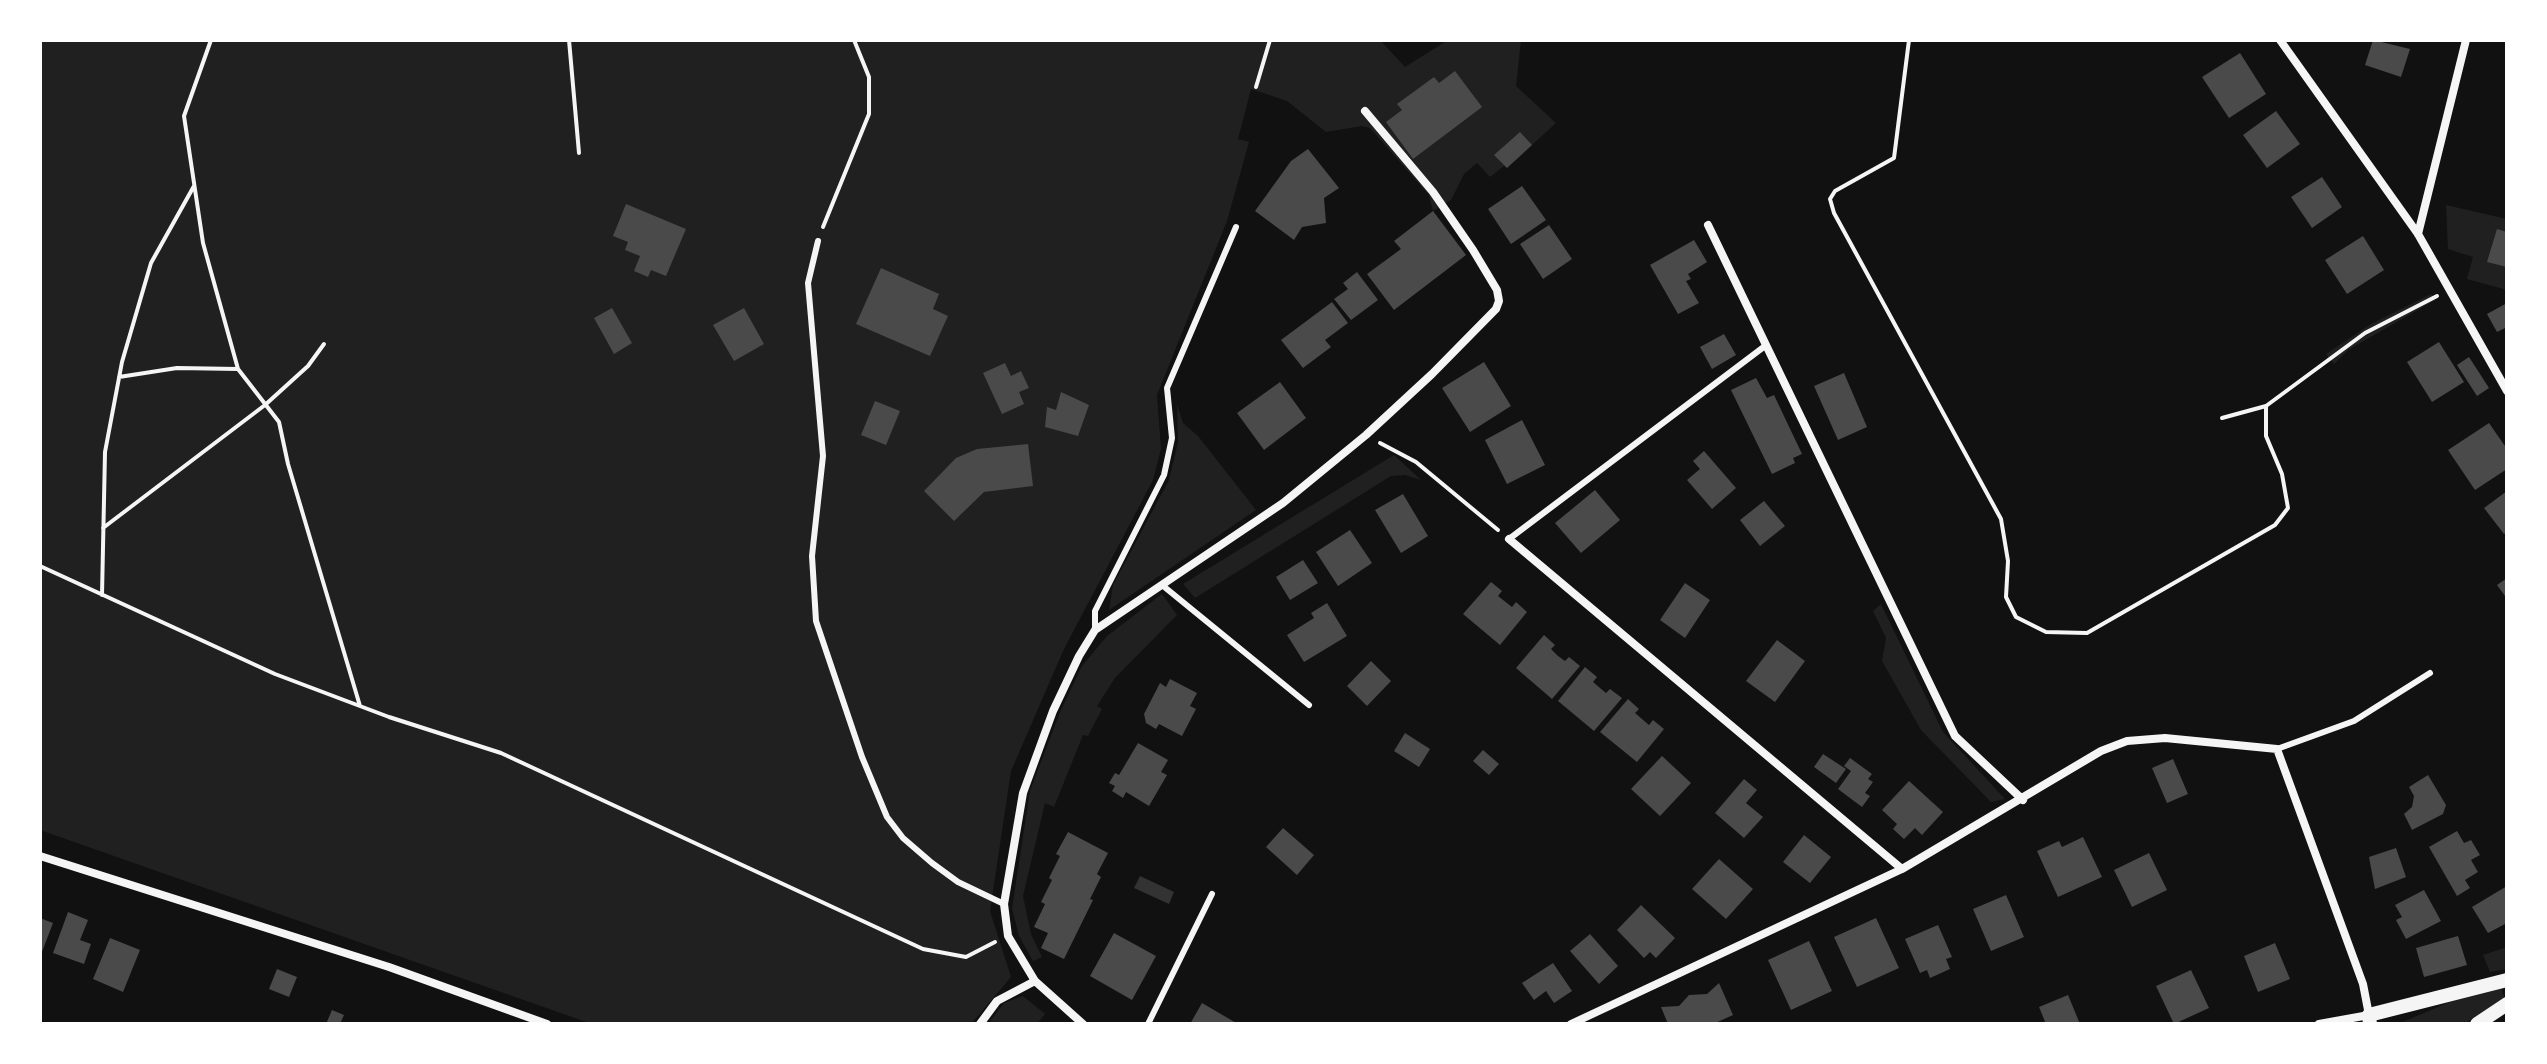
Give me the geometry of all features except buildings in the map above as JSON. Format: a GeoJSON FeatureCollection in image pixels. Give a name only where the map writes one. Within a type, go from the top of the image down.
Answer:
{"type":"FeatureCollection","features":[{"type":"Feature","properties":{"kind":"street"},"geometry":{"type":"LineString","coordinates":[[2280,40],[2418,234],[2447,291],[2507,391]]}},
{"type":"Feature","properties":{"kind":"street"},"geometry":{"type":"LineString","coordinates":[[2418,234],[2466,40]]}},
{"type":"Feature","properties":{"kind":"street"},"geometry":{"type":"LineString","coordinates":[[1083,1024],[1035,981],[1008,936],[1004,904],[1023,793],[1053,711],[1095,630],[1283,503],[1366,435],[1432,374],[1496,309],[1499,301],[1497,290],[1473,250],[1433,192],[1365,111]]}},
{"type":"Feature","properties":{"kind":"street"},"geometry":{"type":"LineString","coordinates":[[1708,225],[1955,736],[1971,755],[2023,800]]}},
{"type":"Feature","properties":{"kind":"street"},"geometry":{"type":"LineString","coordinates":[[1509,539],[1902,869]]}},
{"type":"Feature","properties":{"kind":"street"},"geometry":{"type":"LineString","coordinates":[[1571,1024],[1902,869],[2101,751],[2127,741],[2165,738],[2277,749],[2363,984],[2369,1020]]}},
{"type":"Feature","properties":{"kind":"street"},"geometry":{"type":"LineString","coordinates":[[40,856],[389,967],[547,1024]]}},
{"type":"Feature","properties":{"kind":"street"},"geometry":{"type":"LineString","coordinates":[[2319,1024],[2369,1020],[2507,980]]}},
{"type":"Feature","properties":{"kind":"street"},"geometry":{"type":"LineString","coordinates":[[980,1024],[997,1001],[1035,981]]}},
{"type":"Feature","properties":{"kind":"street"},"geometry":{"type":"LineString","coordinates":[[2477,1024],[2507,1004]]}},
{"type":"Feature","properties":{"kind":"lane"},"geometry":{"type":"LineString","coordinates":[[1095,630],[1095,611],[1164,475],[1172,438],[1167,388],[1236,227]]}},
{"type":"Feature","properties":{"kind":"lane"},"geometry":{"type":"LineString","coordinates":[[818,241],[808,283],[823,456],[812,556],[816,621],[862,757],[887,817],[903,838],[932,863],[958,882],[1004,904]]}},
{"type":"Feature","properties":{"kind":"lane"},"geometry":{"type":"LineString","coordinates":[[1509,539],[1765,346]]}},
{"type":"Feature","properties":{"kind":"lane"},"geometry":{"type":"LineString","coordinates":[[1162,585],[1309,705]]}},
{"type":"Feature","properties":{"kind":"lane"},"geometry":{"type":"LineString","coordinates":[[2277,749],[2354,721],[2430,673]]}},
{"type":"Feature","properties":{"kind":"lane"},"geometry":{"type":"LineString","coordinates":[[1148,1024],[1212,894]]}},
{"type":"Feature","properties":{"kind":"path"},"geometry":{"type":"LineString","coordinates":[[211,40],[184,116],[203,243],[238,369],[279,422],[291,477],[360,706]]}},
{"type":"Feature","properties":{"kind":"path"},"geometry":{"type":"LineString","coordinates":[[569,40],[579,153]]}},
{"type":"Feature","properties":{"kind":"path"},"geometry":{"type":"LineString","coordinates":[[818,241],[869,114],[869,77],[854,40]]}},
{"type":"Feature","properties":{"kind":"path"},"geometry":{"type":"LineString","coordinates":[[1256,87],[1270,40]]}},
{"type":"Feature","properties":{"kind":"path"},"geometry":{"type":"LineString","coordinates":[[1909,40],[1894,158],[1835,191],[1830,199],[1834,213],[2001,519],[2008,561],[2006,597],[2016,617],[2046,632],[2087,633],[2275,525],[2288,508],[2282,474],[2266,436],[2266,406]]}},
{"type":"Feature","properties":{"kind":"path"},"geometry":{"type":"LineString","coordinates":[[102,595],[105,452],[119,377],[151,263],[194,185]]}},
{"type":"Feature","properties":{"kind":"path"},"geometry":{"type":"LineString","coordinates":[[2222,418],[2266,406],[2365,333],[2447,291]]}},
{"type":"Feature","properties":{"kind":"path"},"geometry":{"type":"LineString","coordinates":[[103,528],[265,405],[308,366],[324,344]]}},
{"type":"Feature","properties":{"kind":"path"},"geometry":{"type":"LineString","coordinates":[[119,377],[177,368],[238,369]]}},
{"type":"Feature","properties":{"kind":"path"},"geometry":{"type":"LineString","coordinates":[[1366,435],[1416,462],[1509,539]]}},
{"type":"Feature","properties":{"kind":"path"},"geometry":{"type":"LineString","coordinates":[[40,566],[275,674],[501,753],[923,949],[966,957],[1008,936]]}},
{"type":"Feature","properties":{"kind":"shaded area"},"geometry":{"type":"Polygon","coordinates":[[[40,40],[1380,40],[1405,67],[1448,40],[1521,40],[1516,86],[1556,123],[1507,168],[1504,166],[1490,177],[1477,163],[1464,174],[1451,200],[1433,211],[1429,195],[1370,128],[1362,126],[1326,132],[1287,101],[1251,89],[1238,139],[1249,142],[1227,221],[1157,395],[1161,449],[1153,480],[1064,649],[1011,771],[990,911],[1011,977],[971,1024],[592,1024],[40,830],[40,40]]]}},
{"type":"Feature","properties":{"kind":"shaded area"},"geometry":{"type":"Polygon","coordinates":[[[2446,205],[2507,219],[2507,290],[2467,279],[2473,257],[2448,249],[2446,205]]]}},
{"type":"Feature","properties":{"kind":"shaded area"},"geometry":{"type":"Polygon","coordinates":[[[2431,294],[2435,300],[2348,350],[2334,364],[2326,354],[2371,324],[2431,294]]]}},
{"type":"Feature","properties":{"kind":"shaded area"},"geometry":{"type":"Polygon","coordinates":[[[1177,404],[1183,423],[1198,436],[1256,510],[1109,610],[1113,585],[1169,480],[1178,442],[1177,404]]]}},
{"type":"Feature","properties":{"kind":"shaded area"},"geometry":{"type":"Polygon","coordinates":[[[1394,455],[1421,480],[1405,475],[1391,476],[1195,598],[1183,584],[1394,455]]]}},
{"type":"Feature","properties":{"kind":"shaded area"},"geometry":{"type":"Polygon","coordinates":[[[1162,594],[1177,615],[1115,678],[1097,706],[1102,709],[1088,736],[1083,735],[1054,807],[1045,803],[1023,896],[1031,934],[1042,957],[1033,961],[1019,936],[1012,908],[1030,791],[1060,712],[1082,666],[1107,636],[1162,594]]]}},
{"type":"Feature","properties":{"kind":"shaded area"},"geometry":{"type":"Polygon","coordinates":[[[1881,604],[1943,732],[2005,799],[1991,802],[1921,730],[1882,661],[1886,638],[1873,611],[1881,604]]]}},
{"type":"Feature","properties":{"kind":"shaded area"},"geometry":{"type":"Polygon","coordinates":[[[1140,876],[1174,892],[1169,904],[1134,888],[1140,876]]]}},
{"type":"Feature","properties":{"kind":"shaded area"},"geometry":{"type":"Polygon","coordinates":[[[2507,947],[2507,969],[2490,972],[2483,955],[2507,947]]]}},
{"type":"Feature","properties":{"kind":"shaded area"},"geometry":{"type":"Polygon","coordinates":[[[2501,989],[2505,998],[2464,1024],[2398,1024],[2450,1002],[2501,989]]]}},
{"type":"Feature","properties":{"kind":"shaded area"},"geometry":{"type":"Polygon","coordinates":[[[1023,996],[1045,1014],[1037,1024],[988,1024],[1004,1003],[1023,996]]]}}]}
